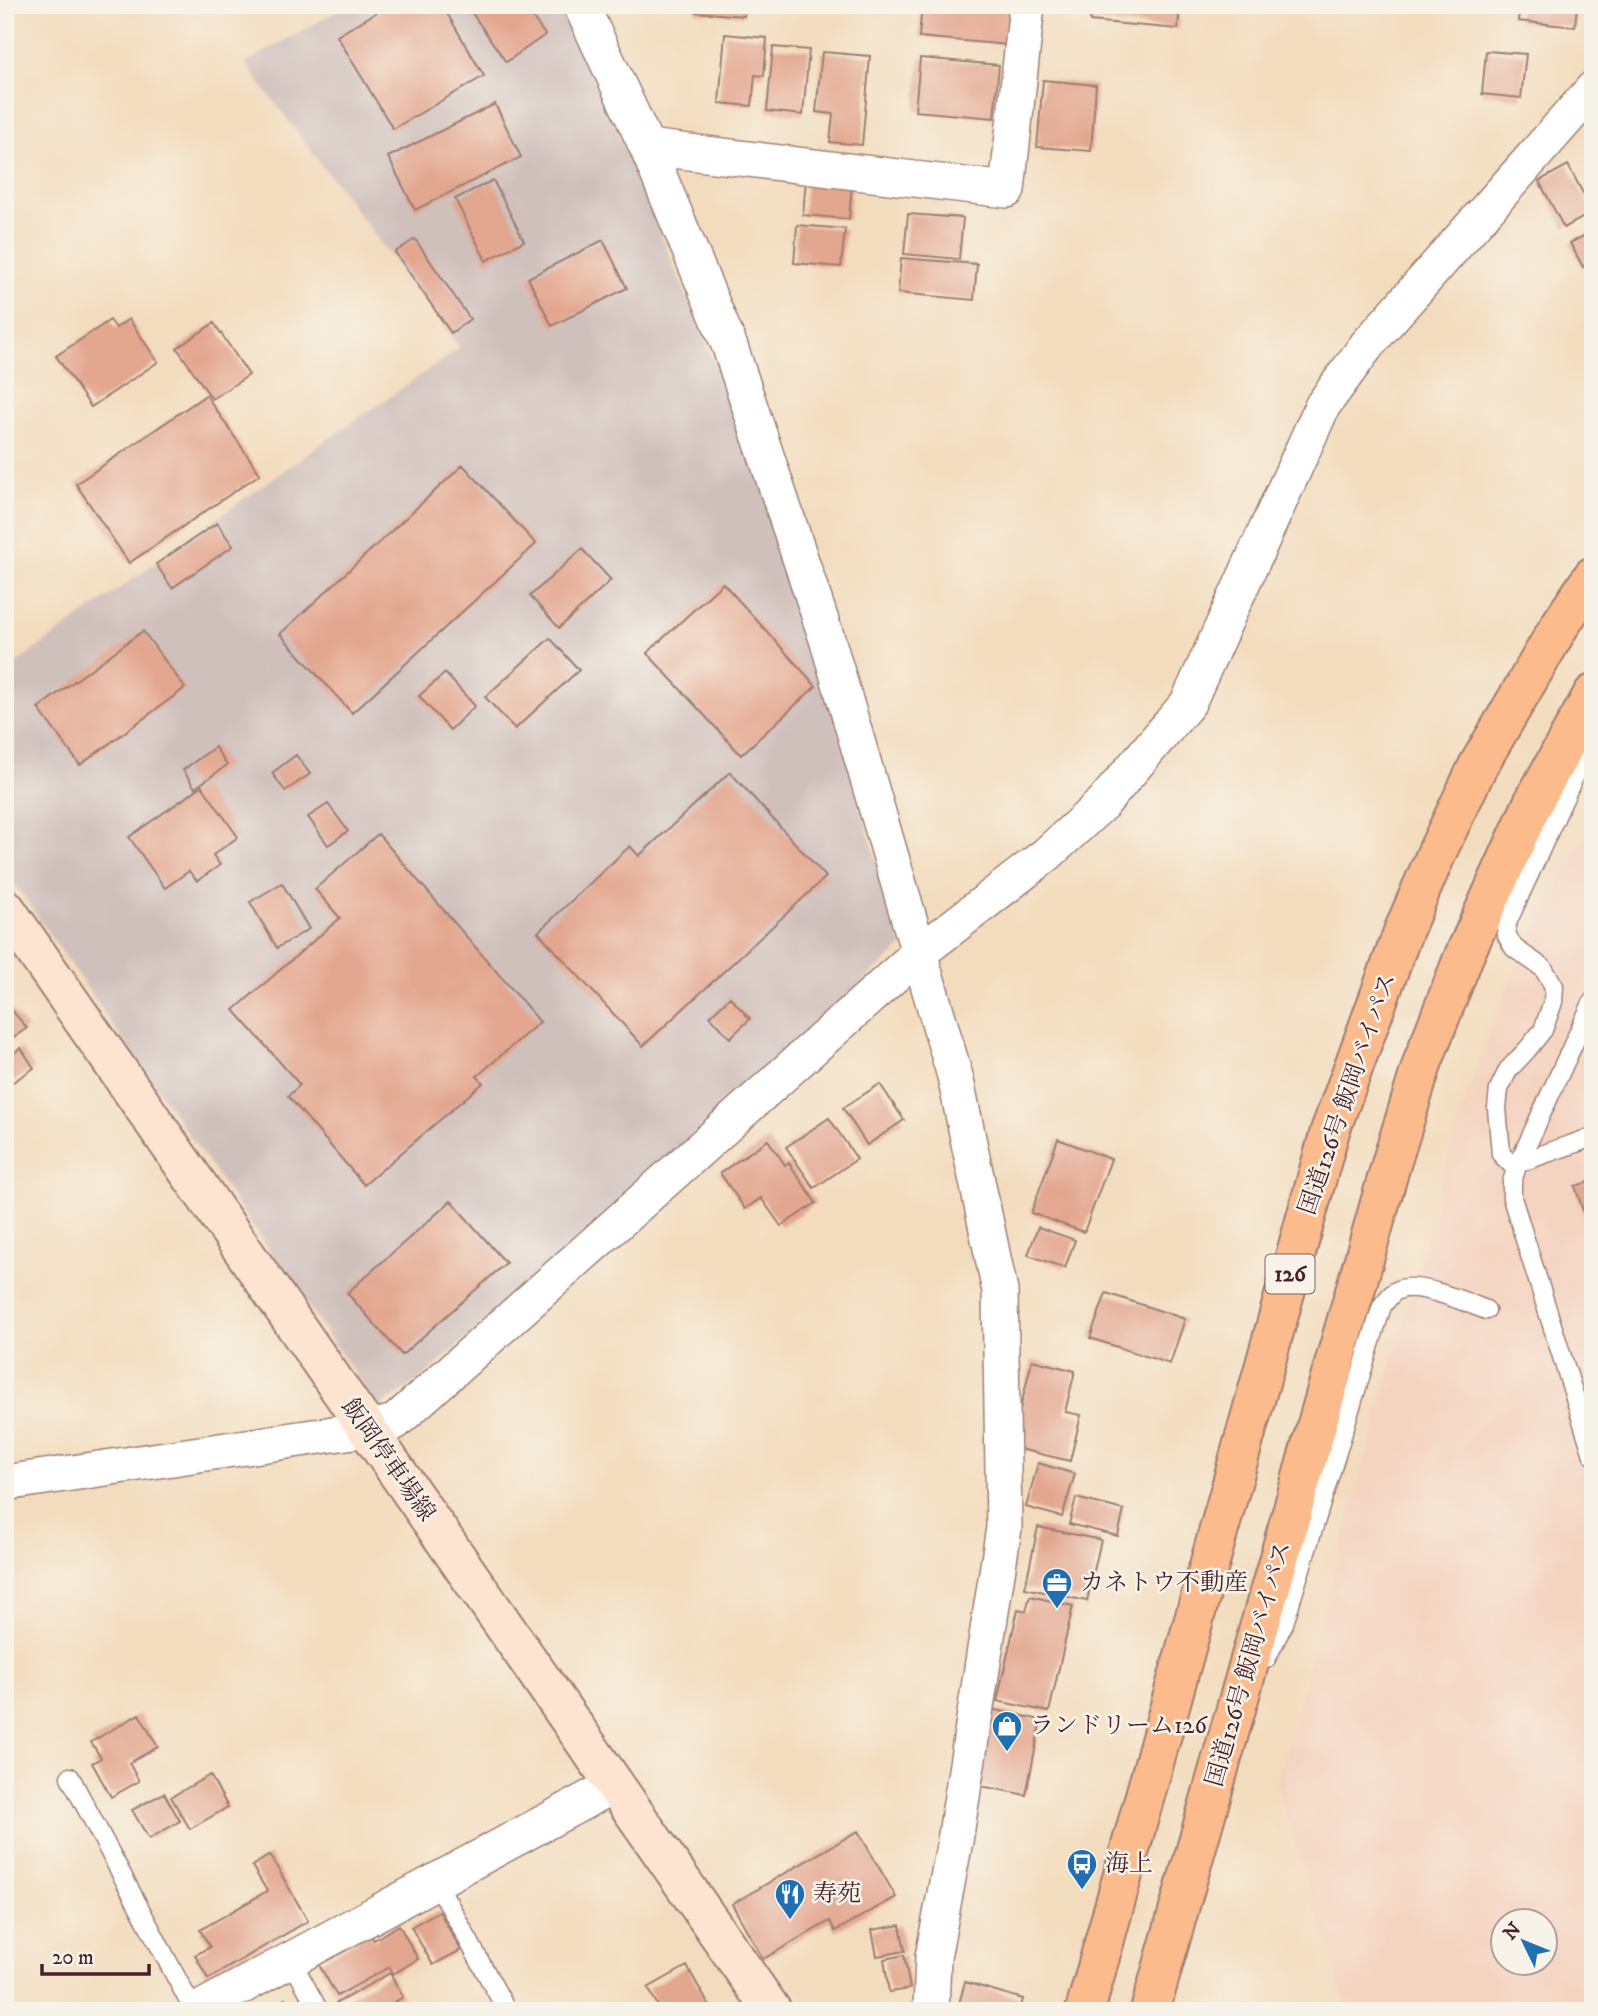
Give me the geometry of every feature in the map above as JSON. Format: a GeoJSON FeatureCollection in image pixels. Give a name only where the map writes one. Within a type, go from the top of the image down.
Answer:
{"type":"FeatureCollection","features":[{"type":"Feature","properties":{"kind":"highway","name":"国道126号 飯岡バイパス"},"geometry":{"type":"LineString","coordinates":[[1084,2011],[1330,1131],[1403,932],[1437,852],[1478,766],[1560,625],[1593,576]]}},
{"type":"Feature","properties":{"kind":"highway","name":"国道126号 飯岡バイパス"},"geometry":{"type":"LineString","coordinates":[[1150,2011],[1392,1161],[1423,1061],[1464,956],[1533,803],[1593,694]]}},
{"type":"Feature","properties":{"kind":"main road","name":"飯岡停車場線"},"geometry":{"type":"LineString","coordinates":[[5,908],[772,2011]]}},
{"type":"Feature","properties":{"kind":"street"},"geometry":{"type":"LineString","coordinates":[[581,5],[647,147],[730,347],[828,642],[955,1076],[1000,1291],[1004,1528],[956,1841],[933,1957],[932,2011]]}},
{"type":"Feature","properties":{"kind":"street"},"geometry":{"type":"LineString","coordinates":[[647,147],[1007,190],[1027,5]]}},
{"type":"Feature","properties":{"kind":"street"},"geometry":{"type":"LineString","coordinates":[[5,1483],[367,1429],[395,1422],[918,954],[1046,855],[1103,803],[1188,703],[1324,405],[1367,345],[1593,89]]}},
{"type":"Feature","properties":{"kind":"street"},"geometry":{"type":"LineString","coordinates":[[208,2008],[290,1960],[616,1784]]}},
{"type":"Feature","properties":{"kind":"lane"},"geometry":{"type":"LineString","coordinates":[[1518,1165],[1501,1154],[1497,1108],[1499,1089],[1508,1070],[1543,1030],[1553,1002],[1554,986],[1543,968],[1514,948],[1507,936],[1506,925],[1572,780],[1593,722]]}},
{"type":"Feature","properties":{"kind":"lane"},"geometry":{"type":"LineString","coordinates":[[1593,1001],[1512,1182],[1512,1198],[1593,1454]]}},
{"type":"Feature","properties":{"kind":"lane"},"geometry":{"type":"LineString","coordinates":[[1518,1165],[1593,1137]]}},
{"type":"Feature","properties":{"kind":"lane"},"geometry":{"type":"LineString","coordinates":[[1232,1725],[1284,1623],[1382,1306],[1396,1290],[1413,1287],[1486,1310]]}},
{"type":"Feature","properties":{"kind":"lane"},"geometry":{"type":"LineString","coordinates":[[70,1777],[208,2008]]}},
{"type":"Feature","properties":{"kind":"lane"},"geometry":{"type":"LineString","coordinates":[[436,1881],[507,2011]]}},
{"type":"Feature","properties":{"kind":"lane"},"geometry":{"type":"LineString","coordinates":[[290,1960],[319,2011]]}},
{"type":"Feature","properties":{"kind":"shaded area"},"geometry":{"type":"Polygon","coordinates":[[[348,5],[564,5],[766,485],[902,947],[417,1382],[378,1407],[5,870],[5,671],[304,456],[460,348],[245,63],[348,5]]]}},
{"type":"Feature","properties":{"kind":"shaded area"},"geometry":{"type":"Polygon","coordinates":[[[1593,819],[1593,2011],[1348,2011],[1276,1784],[1462,1108],[1512,974],[1593,819]]]}},
{"type":"Feature","properties":{"kind":"building"},"geometry":{"type":"Polygon","coordinates":[[[389,5],[442,5],[484,76],[393,129],[337,36],[389,5]]]}},
{"type":"Feature","properties":{"kind":"building"},"geometry":{"type":"Polygon","coordinates":[[[484,5],[524,5],[545,35],[506,62],[472,13],[484,5]]]}},
{"type":"Feature","properties":{"kind":"building"},"geometry":{"type":"Polygon","coordinates":[[[697,5],[745,5],[744,16],[696,12],[697,5]]]}},
{"type":"Feature","properties":{"kind":"building"},"geometry":{"type":"Polygon","coordinates":[[[922,5],[1012,5],[1009,45],[919,37],[922,5]]]}},
{"type":"Feature","properties":{"kind":"building"},"geometry":{"type":"Polygon","coordinates":[[[1092,5],[1180,5],[1178,29],[1090,21],[1092,5]]]}},
{"type":"Feature","properties":{"kind":"building"},"geometry":{"type":"Polygon","coordinates":[[[1520,5],[1577,5],[1575,27],[1518,21],[1520,5]]]}},
{"type":"Feature","properties":{"kind":"building"},"geometry":{"type":"Polygon","coordinates":[[[725,34],[767,38],[764,76],[755,75],[752,106],[719,103],[725,34]]]}},
{"type":"Feature","properties":{"kind":"building"},"geometry":{"type":"Polygon","coordinates":[[[773,47],[809,50],[803,115],[767,111],[773,47]]]}},
{"type":"Feature","properties":{"kind":"building"},"geometry":{"type":"Polygon","coordinates":[[[1486,51],[1526,54],[1521,98],[1482,94],[1486,51]]]}},
{"type":"Feature","properties":{"kind":"building"},"geometry":{"type":"Polygon","coordinates":[[[822,52],[870,56],[862,145],[830,142],[833,114],[816,112],[822,52]]]}},
{"type":"Feature","properties":{"kind":"building"},"geometry":{"type":"Polygon","coordinates":[[[920,58],[999,65],[994,118],[915,111],[920,58]]]}},
{"type":"Feature","properties":{"kind":"building"},"geometry":{"type":"Polygon","coordinates":[[[1043,80],[1096,85],[1091,151],[1037,147],[1043,80]]]}},
{"type":"Feature","properties":{"kind":"building"},"geometry":{"type":"Polygon","coordinates":[[[495,104],[521,157],[415,210],[388,157],[495,104]]]}},
{"type":"Feature","properties":{"kind":"building"},"geometry":{"type":"Polygon","coordinates":[[[1568,165],[1593,212],[1564,228],[1539,181],[1568,165]]]}},
{"type":"Feature","properties":{"kind":"building"},"geometry":{"type":"Polygon","coordinates":[[[806,179],[852,183],[849,219],[803,215],[806,179]]]}},
{"type":"Feature","properties":{"kind":"building"},"geometry":{"type":"Polygon","coordinates":[[[493,180],[524,241],[486,261],[455,199],[493,180]]]}},
{"type":"Feature","properties":{"kind":"building"},"geometry":{"type":"Polygon","coordinates":[[[908,214],[963,218],[959,259],[904,254],[908,214]]]}},
{"type":"Feature","properties":{"kind":"building"},"geometry":{"type":"Polygon","coordinates":[[[797,225],[845,229],[841,267],[794,263],[797,225]]]}},
{"type":"Feature","properties":{"kind":"building"},"geometry":{"type":"Polygon","coordinates":[[[1587,234],[1593,245],[1593,262],[1583,267],[1570,243],[1587,234]]]}},
{"type":"Feature","properties":{"kind":"building"},"geometry":{"type":"Polygon","coordinates":[[[415,239],[470,319],[451,333],[395,252],[415,239]]]}},
{"type":"Feature","properties":{"kind":"building"},"geometry":{"type":"Polygon","coordinates":[[[603,240],[627,288],[552,326],[528,278],[603,240]]]}},
{"type":"Feature","properties":{"kind":"building"},"geometry":{"type":"Polygon","coordinates":[[[901,258],[977,264],[974,300],[898,293],[901,258]]]}},
{"type":"Feature","properties":{"kind":"building"},"geometry":{"type":"Polygon","coordinates":[[[129,319],[158,362],[91,407],[56,356],[110,320],[116,328],[129,319]]]}},
{"type":"Feature","properties":{"kind":"building"},"geometry":{"type":"Polygon","coordinates":[[[214,323],[249,375],[212,399],[177,348],[214,323]]]}},
{"type":"Feature","properties":{"kind":"building"},"geometry":{"type":"Polygon","coordinates":[[[206,395],[260,474],[129,563],[76,484],[206,395]]]}},
{"type":"Feature","properties":{"kind":"building"},"geometry":{"type":"Polygon","coordinates":[[[463,465],[536,544],[352,713],[280,634],[463,465]]]}},
{"type":"Feature","properties":{"kind":"building"},"geometry":{"type":"Polygon","coordinates":[[[217,523],[233,546],[172,588],[156,564],[217,523]]]}},
{"type":"Feature","properties":{"kind":"building"},"geometry":{"type":"Polygon","coordinates":[[[582,549],[611,580],[559,628],[530,596],[582,549]]]}},
{"type":"Feature","properties":{"kind":"building"},"geometry":{"type":"Polygon","coordinates":[[[723,583],[816,686],[741,755],[647,653],[723,583]]]}},
{"type":"Feature","properties":{"kind":"building"},"geometry":{"type":"Polygon","coordinates":[[[143,631],[185,688],[80,765],[38,708],[143,631]]]}},
{"type":"Feature","properties":{"kind":"building"},"geometry":{"type":"Polygon","coordinates":[[[550,638],[579,670],[515,729],[485,697],[550,638]]]}},
{"type":"Feature","properties":{"kind":"building"},"geometry":{"type":"Polygon","coordinates":[[[445,673],[475,706],[450,730],[419,696],[445,673]]]}},
{"type":"Feature","properties":{"kind":"building"},"geometry":{"type":"Polygon","coordinates":[[[215,747],[227,765],[195,788],[183,770],[215,747]]]}},
{"type":"Feature","properties":{"kind":"building"},"geometry":{"type":"Polygon","coordinates":[[[296,755],[310,774],[285,791],[272,773],[296,755]]]}},
{"type":"Feature","properties":{"kind":"building"},"geometry":{"type":"Polygon","coordinates":[[[730,772],[826,877],[643,1046],[538,932],[630,846],[639,856],[730,772]]]}},
{"type":"Feature","properties":{"kind":"building"},"geometry":{"type":"Polygon","coordinates":[[[202,786],[238,837],[213,855],[220,865],[197,881],[189,871],[165,888],[129,837],[202,786]]]}},
{"type":"Feature","properties":{"kind":"building"},"geometry":{"type":"Polygon","coordinates":[[[328,804],[348,831],[328,845],[308,817],[328,804]]]}},
{"type":"Feature","properties":{"kind":"building"},"geometry":{"type":"Polygon","coordinates":[[[378,834],[540,1022],[477,1076],[483,1083],[364,1185],[288,1096],[300,1085],[234,1010],[340,918],[315,889],[378,834]]]}},
{"type":"Feature","properties":{"kind":"building"},"geometry":{"type":"Polygon","coordinates":[[[282,883],[309,929],[277,948],[250,902],[282,883]]]}},
{"type":"Feature","properties":{"kind":"building"},"geometry":{"type":"Polygon","coordinates":[[[730,997],[750,1019],[730,1038],[710,1016],[730,997]]]}},
{"type":"Feature","properties":{"kind":"building"},"geometry":{"type":"Polygon","coordinates":[[[5,1002],[27,1028],[5,1043],[5,1002]]]}},
{"type":"Feature","properties":{"kind":"building"},"geometry":{"type":"Polygon","coordinates":[[[21,1048],[34,1068],[10,1084],[5,1077],[5,1059],[21,1048]]]}},
{"type":"Feature","properties":{"kind":"building"},"geometry":{"type":"Polygon","coordinates":[[[880,1084],[904,1120],[867,1145],[843,1108],[880,1084]]]}},
{"type":"Feature","properties":{"kind":"building"},"geometry":{"type":"Polygon","coordinates":[[[829,1118],[857,1159],[814,1188],[786,1147],[829,1118]]]}},
{"type":"Feature","properties":{"kind":"building"},"geometry":{"type":"Polygon","coordinates":[[[1058,1139],[1111,1159],[1084,1232],[1031,1213],[1058,1139]]]}},
{"type":"Feature","properties":{"kind":"building"},"geometry":{"type":"Polygon","coordinates":[[[768,1140],[785,1165],[789,1163],[816,1203],[781,1226],[761,1198],[745,1209],[720,1173],[768,1140]]]}},
{"type":"Feature","properties":{"kind":"building"},"geometry":{"type":"Polygon","coordinates":[[[1593,1181],[1593,1239],[1592,1239],[1575,1186],[1593,1181]]]}},
{"type":"Feature","properties":{"kind":"building"},"geometry":{"type":"Polygon","coordinates":[[[451,1201],[506,1263],[402,1355],[347,1293],[451,1201]]]}},
{"type":"Feature","properties":{"kind":"building"},"geometry":{"type":"Polygon","coordinates":[[[1038,1227],[1075,1240],[1065,1268],[1028,1255],[1038,1227]]]}},
{"type":"Feature","properties":{"kind":"building"},"geometry":{"type":"Polygon","coordinates":[[[1106,1293],[1185,1319],[1170,1364],[1090,1338],[1106,1293]]]}},
{"type":"Feature","properties":{"kind":"building"},"geometry":{"type":"Polygon","coordinates":[[[1032,1360],[1075,1371],[1065,1412],[1081,1415],[1070,1461],[1011,1447],[1032,1360]]]}},
{"type":"Feature","properties":{"kind":"building"},"geometry":{"type":"Polygon","coordinates":[[[1038,1463],[1075,1474],[1062,1517],[1026,1507],[1038,1463]]]}},
{"type":"Feature","properties":{"kind":"building"},"geometry":{"type":"Polygon","coordinates":[[[1076,1498],[1124,1510],[1118,1536],[1069,1524],[1076,1498]]]}},
{"type":"Feature","properties":{"kind":"building"},"geometry":{"type":"Polygon","coordinates":[[[1038,1527],[1101,1540],[1087,1601],[1025,1588],[1038,1527]]]}},
{"type":"Feature","properties":{"kind":"building"},"geometry":{"type":"Polygon","coordinates":[[[1030,1596],[1073,1606],[1049,1712],[997,1701],[1018,1609],[1026,1611],[1030,1596]]]}},
{"type":"Feature","properties":{"kind":"building"},"geometry":{"type":"Polygon","coordinates":[[[991,1709],[1041,1720],[1026,1795],[976,1785],[991,1709]]]}},
{"type":"Feature","properties":{"kind":"building"},"geometry":{"type":"Polygon","coordinates":[[[139,1714],[158,1747],[129,1763],[139,1781],[111,1797],[92,1763],[101,1758],[91,1742],[139,1714]]]}},
{"type":"Feature","properties":{"kind":"building"},"geometry":{"type":"Polygon","coordinates":[[[210,1775],[228,1807],[190,1829],[171,1797],[210,1775]]]}},
{"type":"Feature","properties":{"kind":"building"},"geometry":{"type":"Polygon","coordinates":[[[164,1793],[180,1821],[149,1839],[132,1810],[164,1793]]]}},
{"type":"Feature","properties":{"kind":"building"},"geometry":{"type":"Polygon","coordinates":[[[858,1831],[896,1897],[835,1931],[830,1921],[763,1959],[732,1904],[858,1831]]]}},
{"type":"Feature","properties":{"kind":"building"},"geometry":{"type":"Polygon","coordinates":[[[270,1855],[308,1921],[208,1979],[195,1955],[210,1947],[200,1930],[267,1891],[252,1866],[270,1855]]]}},
{"type":"Feature","properties":{"kind":"building"},"geometry":{"type":"Polygon","coordinates":[[[439,1911],[461,1950],[433,1965],[411,1927],[439,1911]]]}},
{"type":"Feature","properties":{"kind":"building"},"geometry":{"type":"Polygon","coordinates":[[[399,1925],[418,1959],[393,1974],[389,1967],[337,1996],[318,1963],[369,1933],[374,1940],[399,1925]]]}},
{"type":"Feature","properties":{"kind":"building"},"geometry":{"type":"Polygon","coordinates":[[[900,1925],[905,1951],[877,1956],[872,1930],[900,1925]]]}},
{"type":"Feature","properties":{"kind":"building"},"geometry":{"type":"Polygon","coordinates":[[[904,1955],[910,1989],[889,1992],[884,1959],[904,1955]]]}},
{"type":"Feature","properties":{"kind":"building"},"geometry":{"type":"Polygon","coordinates":[[[687,1966],[711,2009],[661,2011],[648,1988],[687,1966]]]}},
{"type":"Feature","properties":{"kind":"building"},"geometry":{"type":"Polygon","coordinates":[[[390,1973],[403,1997],[379,2011],[339,2011],[335,2004],[390,1973]]]}},
{"type":"Feature","properties":{"kind":"building"},"geometry":{"type":"Polygon","coordinates":[[[965,1982],[1023,1999],[1020,2011],[957,2011],[965,1982]]]}},
{"type":"Feature","properties":{"kind":"building"},"geometry":{"type":"Polygon","coordinates":[[[285,1999],[292,2011],[265,2011],[285,1999]]]}},
{"type":"Feature","properties":{"kind":"place","name":"カネトウ不動産"},"geometry":{"type":"Point","coordinates":[1057,1610]}},
{"type":"Feature","properties":{"kind":"place","name":"ランドリーム126"},"geometry":{"type":"Point","coordinates":[1007,1753]}},
{"type":"Feature","properties":{"kind":"place","name":"海上"},"geometry":{"type":"Point","coordinates":[1082,1891]}},
{"type":"Feature","properties":{"kind":"place","name":"寿苑"},"geometry":{"type":"Point","coordinates":[790,1921]}}]}
